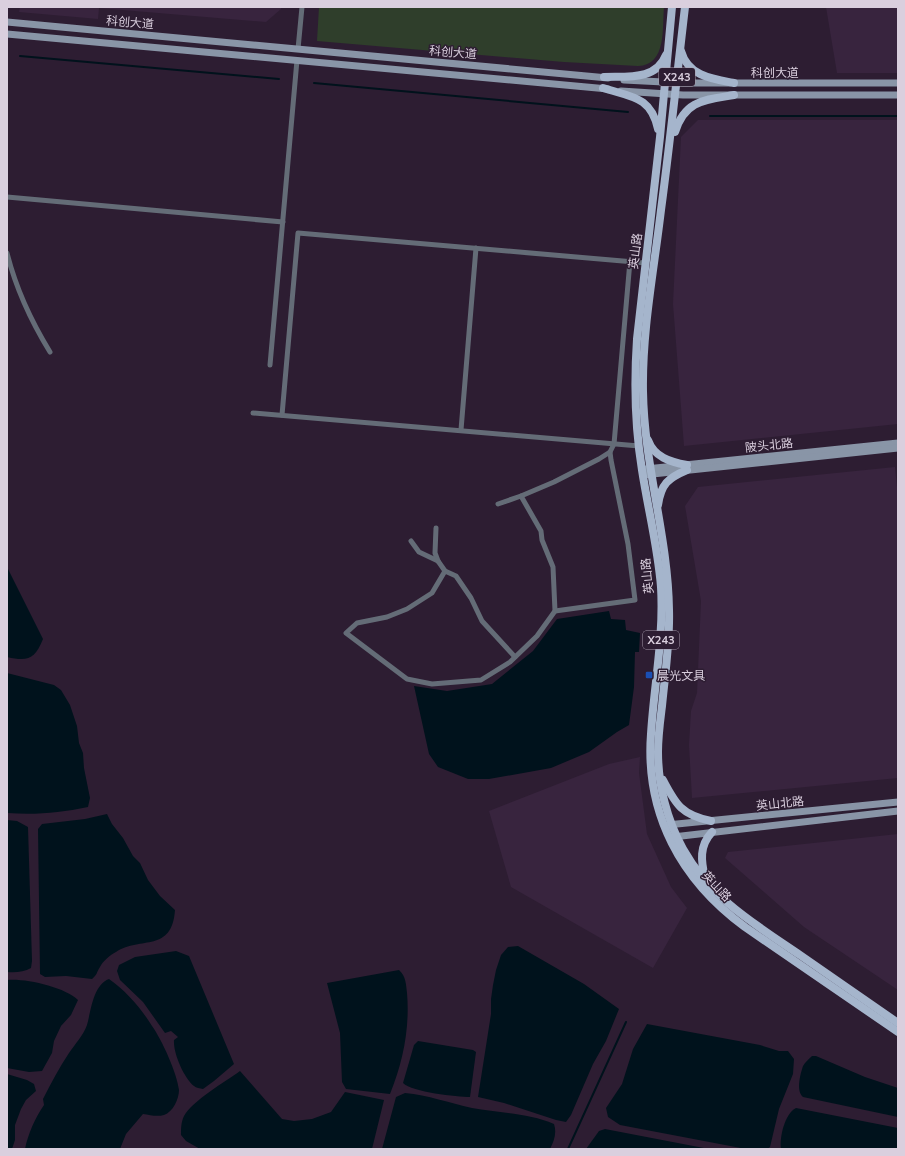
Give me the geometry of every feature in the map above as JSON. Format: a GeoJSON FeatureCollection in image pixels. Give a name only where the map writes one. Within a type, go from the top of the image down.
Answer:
{"type":"FeatureCollection","features":[{"type":"Feature","properties":{"kind":"main road","name":"英山路"},"geometry":{"type":"LineString","coordinates":[[668,825],[659,773],[658,734],[668,642],[669,607],[666,568],[658,516],[639,446],[635,372],[672,7]]}},
{"type":"Feature","properties":{"kind":"main road","name":"英山路"},"geometry":{"type":"LineString","coordinates":[[685,7],[670,146],[645,340],[643,385],[646,472],[661,588],[661,641],[650,754],[655,794],[687,869],[699,886],[728,915],[898,1032]]}},
{"type":"Feature","properties":{"kind":"main road","name":"科创大道"},"geometry":{"type":"LineString","coordinates":[[7,22],[665,83],[898,83]]}},
{"type":"Feature","properties":{"kind":"main road","name":"科创大道"},"geometry":{"type":"LineString","coordinates":[[7,34],[664,94],[898,95]]}},
{"type":"Feature","properties":{"kind":"main road"},"geometry":{"type":"LineString","coordinates":[[680,48],[686,63],[698,74],[707,78],[734,84]]}},
{"type":"Feature","properties":{"kind":"main road"},"geometry":{"type":"LineString","coordinates":[[604,77],[646,75],[659,67],[667,53]]}},
{"type":"Feature","properties":{"kind":"main road"},"geometry":{"type":"LineString","coordinates":[[603,88],[639,100],[646,105],[654,115],[660,137]]}},
{"type":"Feature","properties":{"kind":"main road"},"geometry":{"type":"LineString","coordinates":[[670,146],[680,119],[690,107],[705,100],[734,95]]}},
{"type":"Feature","properties":{"kind":"main road"},"geometry":{"type":"LineString","coordinates":[[645,430],[649,443],[658,455],[666,460],[687,468]]}},
{"type":"Feature","properties":{"kind":"main road","name":"陂头北路"},"geometry":{"type":"LineString","coordinates":[[687,468],[898,443]]}},
{"type":"Feature","properties":{"kind":"main road","name":"陂头北路"},"geometry":{"type":"LineString","coordinates":[[646,472],[898,448]]}},
{"type":"Feature","properties":{"kind":"main road"},"geometry":{"type":"LineString","coordinates":[[658,516],[659,497],[664,485],[687,468]]}},
{"type":"Feature","properties":{"kind":"main road"},"geometry":{"type":"LineString","coordinates":[[659,773],[672,797],[684,810],[692,816],[711,821]]}},
{"type":"Feature","properties":{"kind":"main road","name":"英山北路"},"geometry":{"type":"LineString","coordinates":[[668,825],[898,802]]}},
{"type":"Feature","properties":{"kind":"main road","name":"英山北路"},"geometry":{"type":"LineString","coordinates":[[673,837],[898,812]]}},
{"type":"Feature","properties":{"kind":"main road"},"geometry":{"type":"LineString","coordinates":[[705,881],[701,853],[705,842],[712,832]]}},
{"type":"Feature","properties":{"kind":"main road","name":"英山路"},"geometry":{"type":"LineString","coordinates":[[673,837],[705,881],[728,904],[750,921],[898,1023]]}},
{"type":"Feature","properties":{"kind":"street"},"geometry":{"type":"LineString","coordinates":[[298,49],[302,7]]}},
{"type":"Feature","properties":{"kind":"street"},"geometry":{"type":"LineString","coordinates":[[270,366],[297,60]]}},
{"type":"Feature","properties":{"kind":"street"},"geometry":{"type":"LineString","coordinates":[[7,197],[283,222]]}},
{"type":"Feature","properties":{"kind":"street"},"geometry":{"type":"LineString","coordinates":[[282,415],[298,233],[646,263]]}},
{"type":"Feature","properties":{"kind":"street"},"geometry":{"type":"LineString","coordinates":[[461,430],[476,248]]}},
{"type":"Feature","properties":{"kind":"street"},"geometry":{"type":"LineString","coordinates":[[7,253],[14,278],[26,309],[50,352]]}},
{"type":"Feature","properties":{"kind":"street"},"geometry":{"type":"LineString","coordinates":[[498,504],[554,482],[610,452],[614,444],[630,261]]}},
{"type":"Feature","properties":{"kind":"street"},"geometry":{"type":"LineString","coordinates":[[253,413],[639,446]]}},
{"type":"Feature","properties":{"kind":"street"},"geometry":{"type":"LineString","coordinates":[[555,611],[635,600],[628,544],[610,452]]}},
{"type":"Feature","properties":{"kind":"street"},"geometry":{"type":"LineString","coordinates":[[445,571],[432,593],[407,609],[387,617],[357,623],[346,633],[407,679],[432,684],[481,680],[510,662],[537,636],[555,611],[553,567],[542,540],[541,531],[521,496]]}},
{"type":"Feature","properties":{"kind":"street"},"geometry":{"type":"LineString","coordinates":[[436,528],[435,553],[438,561],[445,571],[456,576],[471,598],[482,621],[515,657]]}},
{"type":"Feature","properties":{"kind":"street"},"geometry":{"type":"LineString","coordinates":[[411,541],[419,552],[438,561]]}},
{"type":"Feature","properties":{"kind":"shaded area"},"geometry":{"type":"Polygon","coordinates":[[[20,7],[281,7],[281,9],[266,22],[99,8],[98,19],[19,12],[20,7]]]}},
{"type":"Feature","properties":{"kind":"shaded area"},"geometry":{"type":"Polygon","coordinates":[[[826,7],[898,7],[898,73],[837,73],[826,7]]]}},
{"type":"Feature","properties":{"kind":"shaded area"},"geometry":{"type":"Polygon","coordinates":[[[698,120],[898,120],[898,424],[684,446],[673,304],[681,137],[698,120]]]}},
{"type":"Feature","properties":{"kind":"shaded area"},"geometry":{"type":"Polygon","coordinates":[[[895,467],[898,497],[898,778],[692,798],[689,745],[691,711],[697,693],[701,601],[685,506],[698,487],[895,467]]]}},
{"type":"Feature","properties":{"kind":"shaded area"},"geometry":{"type":"Polygon","coordinates":[[[640,757],[639,773],[647,834],[671,887],[687,908],[653,968],[511,887],[489,811],[609,764],[640,757]]]}},
{"type":"Feature","properties":{"kind":"shaded area"},"geometry":{"type":"Polygon","coordinates":[[[898,834],[898,990],[804,927],[725,858],[728,852],[898,834]]]}},
{"type":"Feature","properties":{"kind":"green space"},"geometry":{"type":"Polygon","coordinates":[[[319,7],[664,7],[663,35],[658,52],[654,59],[647,64],[638,66],[564,62],[317,41],[319,7]]]}},
{"type":"Feature","properties":{"kind":"water"},"geometry":{"type":"Polygon","coordinates":[[[7,567],[43,639],[34,655],[26,659],[7,657],[7,567]]]}},
{"type":"Feature","properties":{"kind":"water"},"geometry":{"type":"Polygon","coordinates":[[[609,611],[611,619],[625,620],[626,630],[640,633],[639,652],[635,652],[634,687],[629,725],[589,752],[551,768],[489,779],[468,779],[438,767],[429,754],[414,686],[447,691],[492,684],[533,651],[557,619],[609,611]]]}},
{"type":"Feature","properties":{"kind":"water"},"geometry":{"type":"Polygon","coordinates":[[[7,673],[54,685],[61,690],[70,705],[77,726],[90,798],[88,807],[48,813],[7,813],[7,673]]]}},
{"type":"Feature","properties":{"kind":"water"},"geometry":{"type":"Polygon","coordinates":[[[107,814],[133,856],[140,863],[148,880],[160,896],[175,910],[173,923],[168,932],[162,938],[126,947],[111,955],[103,963],[92,979],[66,976],[45,977],[40,974],[38,829],[42,824],[85,819],[107,814]]]}},
{"type":"Feature","properties":{"kind":"water"},"geometry":{"type":"Polygon","coordinates":[[[7,820],[17,821],[28,827],[32,961],[31,968],[16,972],[7,972],[7,820]]]}},
{"type":"Feature","properties":{"kind":"water"},"geometry":{"type":"Polygon","coordinates":[[[518,946],[584,984],[619,1009],[606,1041],[593,1064],[571,1115],[566,1122],[504,1103],[478,1097],[491,1014],[491,999],[496,970],[501,955],[508,947],[518,946]]]}},
{"type":"Feature","properties":{"kind":"water"},"geometry":{"type":"Polygon","coordinates":[[[176,951],[189,956],[234,1064],[203,1089],[195,1087],[190,1082],[180,1065],[174,1045],[174,1040],[178,1037],[171,1031],[165,1033],[143,1002],[120,980],[117,971],[119,965],[135,957],[176,951]]]}},
{"type":"Feature","properties":{"kind":"water"},"geometry":{"type":"Polygon","coordinates":[[[399,970],[403,975],[406,984],[408,1006],[402,1057],[390,1094],[346,1089],[342,1082],[340,1033],[327,983],[399,970]]]}},
{"type":"Feature","properties":{"kind":"water"},"geometry":{"type":"Polygon","coordinates":[[[109,979],[127,994],[138,1006],[156,1032],[172,1066],[178,1083],[179,1094],[177,1101],[170,1111],[164,1115],[156,1116],[143,1114],[126,1134],[120,1149],[25,1149],[32,1126],[44,1105],[43,1099],[62,1064],[87,1025],[96,992],[104,982],[109,979]]]}},
{"type":"Feature","properties":{"kind":"water"},"geometry":{"type":"Polygon","coordinates":[[[7,980],[24,980],[55,987],[72,995],[78,1000],[71,1015],[61,1026],[54,1041],[52,1053],[42,1071],[29,1072],[7,1068],[7,980]]]}},
{"type":"Feature","properties":{"kind":"water"},"geometry":{"type":"Polygon","coordinates":[[[647,1024],[760,1045],[779,1051],[788,1051],[794,1059],[793,1074],[779,1109],[770,1147],[767,1149],[746,1149],[620,1125],[608,1117],[606,1108],[622,1084],[633,1049],[647,1024]]]}},
{"type":"Feature","properties":{"kind":"water"},"geometry":{"type":"Polygon","coordinates":[[[418,1041],[473,1050],[476,1052],[470,1097],[445,1095],[415,1089],[403,1083],[414,1045],[418,1041]]]}},
{"type":"Feature","properties":{"kind":"water"},"geometry":{"type":"Polygon","coordinates":[[[812,1056],[816,1056],[865,1077],[898,1088],[898,1117],[803,1097],[800,1091],[799,1083],[803,1066],[812,1056]]]}},
{"type":"Feature","properties":{"kind":"water"},"geometry":{"type":"Polygon","coordinates":[[[240,1071],[282,1119],[294,1121],[312,1119],[331,1112],[345,1092],[384,1100],[372,1149],[200,1149],[186,1141],[181,1135],[181,1128],[183,1118],[188,1110],[209,1092],[240,1071]]]}},
{"type":"Feature","properties":{"kind":"water"},"geometry":{"type":"Polygon","coordinates":[[[7,1074],[27,1080],[34,1084],[36,1091],[26,1100],[21,1109],[15,1125],[15,1140],[12,1149],[7,1149],[7,1074]]]}},
{"type":"Feature","properties":{"kind":"water"},"geometry":{"type":"Polygon","coordinates":[[[405,1093],[430,1097],[472,1108],[524,1115],[544,1120],[554,1124],[554,1140],[550,1149],[382,1149],[396,1097],[405,1093]]]}},
{"type":"Feature","properties":{"kind":"water"},"geometry":{"type":"Polygon","coordinates":[[[796,1108],[898,1128],[898,1149],[781,1149],[782,1133],[786,1120],[796,1108]]]}},
{"type":"Feature","properties":{"kind":"water"},"geometry":{"type":"Polygon","coordinates":[[[605,1129],[709,1149],[586,1149],[599,1131],[605,1129]]]}},
{"type":"Feature","properties":{"kind":"waterway"},"geometry":{"type":"LineString","coordinates":[[20,56],[279,79]]}},
{"type":"Feature","properties":{"kind":"waterway"},"geometry":{"type":"LineString","coordinates":[[314,83],[628,112]]}},
{"type":"Feature","properties":{"kind":"waterway"},"geometry":{"type":"LineString","coordinates":[[710,116],[898,116]]}},
{"type":"Feature","properties":{"kind":"waterway"},"geometry":{"type":"LineString","coordinates":[[568,1149],[626,1022]]}},
{"type":"Feature","properties":{"kind":"place","name":"晨光文具"},"geometry":{"type":"Point","coordinates":[649,675]}}]}
